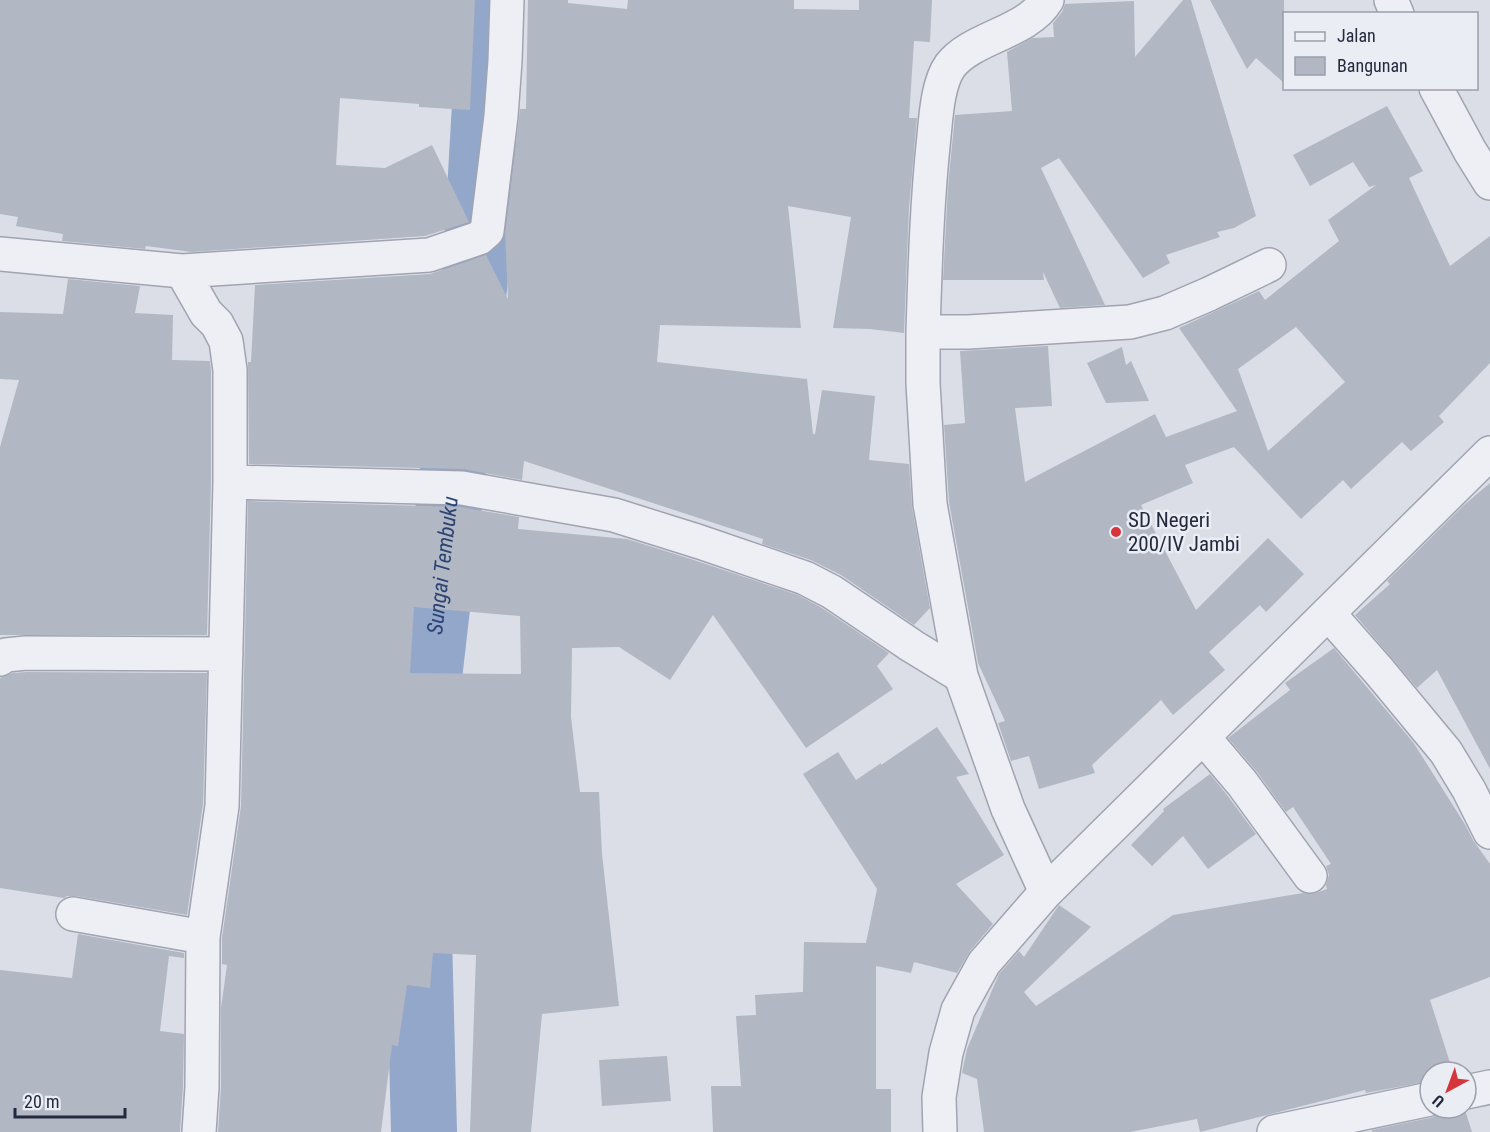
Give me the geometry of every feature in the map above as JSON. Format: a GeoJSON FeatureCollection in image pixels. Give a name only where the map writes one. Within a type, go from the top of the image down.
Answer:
{"type":"FeatureCollection","features":[{"type":"Feature","properties":{"kind":"street"},"geometry":{"type":"LineString","coordinates":[[0,254],[182,271],[429,255],[479,238],[487,231],[501,116],[507,0]]}},
{"type":"Feature","properties":{"kind":"street"},"geometry":{"type":"LineString","coordinates":[[1046,892],[1008,809],[961,676],[930,504],[923,383],[923,332],[929,181],[939,94],[949,67],[963,54],[1036,14],[1047,0]]}},
{"type":"Feature","properties":{"kind":"street"},"geometry":{"type":"LineString","coordinates":[[1437,90],[1490,183]]}},
{"type":"Feature","properties":{"kind":"street"},"geometry":{"type":"LineString","coordinates":[[923,332],[968,332],[1130,322],[1165,313],[1269,265]]}},
{"type":"Feature","properties":{"kind":"street"},"geometry":{"type":"LineString","coordinates":[[182,271],[206,313],[217,324],[226,341],[230,370],[230,482],[222,806],[203,937],[202,1087],[199,1132]]}},
{"type":"Feature","properties":{"kind":"street"},"geometry":{"type":"LineString","coordinates":[[940,1132],[939,1097],[946,1053],[958,1010],[984,963],[1046,892],[1490,453]]}},
{"type":"Feature","properties":{"kind":"street"},"geometry":{"type":"LineString","coordinates":[[230,482],[454,488],[614,515],[804,578],[832,592],[961,676]]}},
{"type":"Feature","properties":{"kind":"street"},"geometry":{"type":"LineString","coordinates":[[1328,613],[1380,671],[1446,752],[1469,790],[1490,832]]}},
{"type":"Feature","properties":{"kind":"street"},"geometry":{"type":"LineString","coordinates":[[0,659],[6,655],[26,653],[226,654]]}},
{"type":"Feature","properties":{"kind":"street"},"geometry":{"type":"LineString","coordinates":[[1203,737],[1242,783],[1310,876]]}},
{"type":"Feature","properties":{"kind":"street"},"geometry":{"type":"LineString","coordinates":[[73,914],[203,937]]}},
{"type":"Feature","properties":{"kind":"street"},"geometry":{"type":"LineString","coordinates":[[1274,1132],[1418,1102]]}},
{"type":"Feature","properties":{"kind":"building"},"geometry":{"type":"Polygon","coordinates":[[[0,0],[475,0],[470,110],[340,98],[336,165],[385,168],[432,145],[469,222],[425,236],[192,252],[146,246],[145,249],[62,241],[63,234],[16,226],[18,217],[0,214],[0,0]]]}},
{"type":"Feature","properties":{"kind":"building"},"geometry":{"type":"Polygon","coordinates":[[[528,0],[568,0],[568,3],[627,9],[628,0],[794,0],[794,9],[859,10],[859,0],[932,0],[930,42],[914,41],[909,118],[917,118],[909,208],[904,333],[833,328],[851,217],[788,206],[801,328],[660,325],[657,362],[807,379],[813,434],[815,434],[822,390],[875,396],[869,460],[909,464],[912,507],[930,608],[914,625],[841,575],[811,560],[762,544],[763,539],[524,461],[522,480],[463,469],[249,464],[248,362],[251,362],[255,285],[430,274],[486,255],[508,299],[505,234],[520,109],[526,109],[528,0]]]}},
{"type":"Feature","properties":{"kind":"building"},"geometry":{"type":"Polygon","coordinates":[[[1183,0],[1191,0],[1256,216],[1234,228],[1217,232],[1220,237],[1166,255],[1170,263],[1143,278],[1059,158],[1041,168],[1105,305],[1060,308],[1043,272],[1044,280],[943,280],[948,186],[955,115],[1012,111],[1007,52],[1032,38],[1054,37],[1053,23],[1065,4],[1134,1],[1135,57],[1183,0]]]}},
{"type":"Feature","properties":{"kind":"building"},"geometry":{"type":"Polygon","coordinates":[[[1210,0],[1284,0],[1283,82],[1256,58],[1247,69],[1210,0]]]}},
{"type":"Feature","properties":{"kind":"building"},"geometry":{"type":"Polygon","coordinates":[[[1387,106],[1423,171],[1409,178],[1450,266],[1490,236],[1490,363],[1439,416],[1444,422],[1411,451],[1402,442],[1351,489],[1343,480],[1301,519],[1234,447],[1185,465],[1193,483],[1141,505],[1196,610],[1268,538],[1304,574],[1266,612],[1260,605],[1209,652],[1225,670],[1173,715],[1161,700],[1092,765],[1095,773],[1039,789],[1029,756],[1011,761],[998,723],[1005,721],[978,663],[949,502],[944,425],[965,423],[960,351],[1048,346],[1052,406],[1015,408],[1025,482],[1155,414],[1166,437],[1237,411],[1179,328],[1259,291],[1265,300],[1339,241],[1328,220],[1376,185],[1369,187],[1353,162],[1310,186],[1293,155],[1387,106]],[[1296,327],[1238,369],[1268,451],[1345,382],[1296,327]]]}},
{"type":"Feature","properties":{"kind":"building"},"geometry":{"type":"Polygon","coordinates":[[[68,279],[140,286],[135,313],[173,315],[172,360],[210,361],[211,482],[207,635],[0,635],[0,447],[19,380],[0,379],[0,312],[63,314],[68,279]]]}},
{"type":"Feature","properties":{"kind":"building"},"geometry":{"type":"Polygon","coordinates":[[[1122,347],[1126,365],[1131,361],[1149,401],[1106,403],[1087,363],[1122,347]]]}},
{"type":"Feature","properties":{"kind":"building"},"geometry":{"type":"Polygon","coordinates":[[[1490,483],[1490,769],[1437,670],[1417,688],[1355,615],[1390,584],[1387,581],[1464,505],[1490,483]]]}},
{"type":"Feature","properties":{"kind":"building"},"geometry":{"type":"Polygon","coordinates":[[[248,501],[460,507],[519,517],[518,529],[627,539],[798,595],[822,608],[889,653],[877,666],[893,689],[806,748],[713,615],[670,680],[619,647],[572,648],[571,717],[580,792],[599,792],[602,854],[619,1006],[542,1014],[531,1132],[470,1132],[476,955],[433,953],[430,988],[407,985],[398,1046],[392,1045],[381,1132],[218,1132],[221,1087],[221,1008],[227,965],[222,964],[222,938],[241,806],[248,501]],[[414,607],[410,673],[521,674],[520,616],[414,607]]]}},
{"type":"Feature","properties":{"kind":"building"},"geometry":{"type":"Polygon","coordinates":[[[1334,648],[1413,742],[1490,864],[1490,977],[1430,1000],[1449,1060],[1418,1060],[1418,1083],[1366,1093],[1365,1090],[1200,1132],[1197,1119],[1130,1132],[984,1132],[977,1079],[962,1073],[967,1049],[999,974],[1019,951],[1024,957],[1059,905],[1091,927],[1024,992],[1036,1006],[1173,915],[1303,893],[1313,894],[1327,889],[1329,875],[1326,866],[1331,864],[1293,807],[1286,812],[1257,772],[1228,738],[1290,690],[1285,683],[1334,648]]]}},
{"type":"Feature","properties":{"kind":"building"},"geometry":{"type":"Polygon","coordinates":[[[13,673],[207,673],[203,804],[187,915],[76,896],[64,898],[0,888],[0,678],[13,673]]]}},
{"type":"Feature","properties":{"kind":"building"},"geometry":{"type":"Polygon","coordinates":[[[937,727],[969,774],[956,777],[1004,855],[956,884],[993,924],[970,951],[957,973],[914,962],[911,973],[876,966],[876,1089],[891,1089],[891,1132],[713,1132],[711,1086],[741,1086],[736,1016],[756,1015],[755,995],[803,992],[804,942],[866,943],[877,889],[803,774],[838,752],[856,780],[937,727]]]}},
{"type":"Feature","properties":{"kind":"building"},"geometry":{"type":"Polygon","coordinates":[[[1210,774],[1256,834],[1208,869],[1183,836],[1152,866],[1131,845],[1164,811],[1163,809],[1210,774]]]}},
{"type":"Feature","properties":{"kind":"building"},"geometry":{"type":"Polygon","coordinates":[[[78,934],[184,953],[184,958],[169,956],[160,1031],[184,1034],[180,1132],[0,1132],[0,970],[72,978],[78,934]]]}},
{"type":"Feature","properties":{"kind":"building"},"geometry":{"type":"Polygon","coordinates":[[[667,1056],[671,1101],[602,1106],[599,1060],[667,1056]]]}},
{"type":"Feature","properties":{"kind":"building"},"geometry":{"type":"Polygon","coordinates":[[[1420,1120],[1468,1120],[1472,1132],[1372,1132],[1372,1130],[1420,1120]]]}},
{"type":"Feature","properties":{"kind":"waterway","name":"Sungai Tembuku"},"geometry":{"type":"LineString","coordinates":[[419,764],[475,279],[491,0]]}},
{"type":"Feature","properties":{"kind":"waterway","name":"Sungai Tembuku"},"geometry":{"type":"LineString","coordinates":[[418,897],[424,1132]]}},
{"type":"Feature","properties":{"kind":"place","name":"SD Negeri 200/IV Jambi"},"geometry":{"type":"Point","coordinates":[1116,532]}}]}
